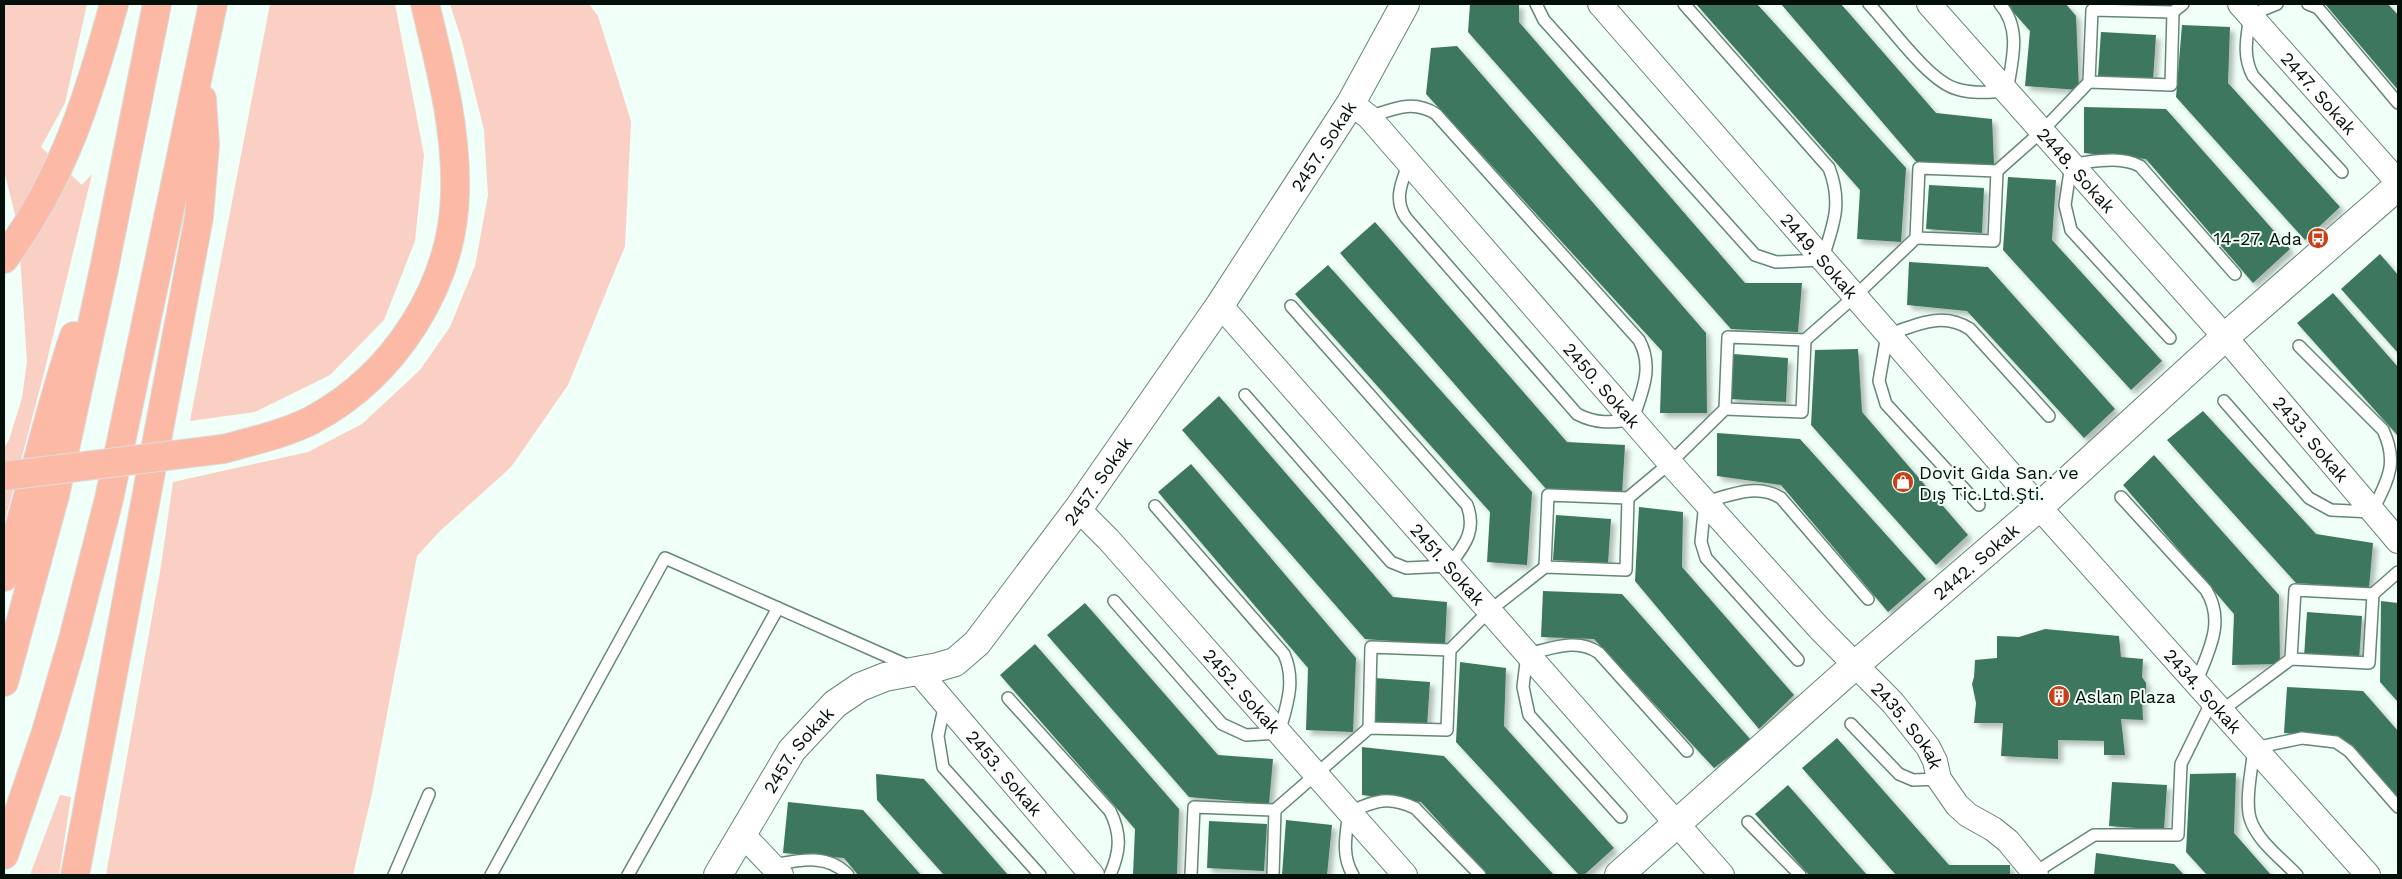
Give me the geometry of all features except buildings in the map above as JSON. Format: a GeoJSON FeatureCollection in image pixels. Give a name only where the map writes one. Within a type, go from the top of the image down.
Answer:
{"type":"FeatureCollection","features":[{"type":"Feature","properties":{"kind":"highway"},"geometry":{"type":"LineString","coordinates":[[4,259],[41,202],[64,159],[85,104],[114,4]]}},
{"type":"Feature","properties":{"kind":"highway"},"geometry":{"type":"LineString","coordinates":[[4,682],[55,495],[104,269],[157,4]]}},
{"type":"Feature","properties":{"kind":"highway"},"geometry":{"type":"LineString","coordinates":[[4,855],[21,807],[72,643],[109,499],[213,4]]}},
{"type":"Feature","properties":{"kind":"highway"},"geometry":{"type":"LineString","coordinates":[[4,476],[223,448],[286,430],[311,421],[360,387],[401,342],[422,312],[438,279],[452,229],[454,176],[448,105],[425,4]]}},
{"type":"Feature","properties":{"kind":"highway"},"geometry":{"type":"LineString","coordinates":[[75,875],[199,217],[205,145],[200,69]]}},
{"type":"Feature","properties":{"kind":"highway"},"geometry":{"type":"LineString","coordinates":[[4,577],[18,536],[57,388],[78,326],[104,269]]}},
{"type":"Feature","properties":{"kind":"street","name":"2457. Sokak"},"geometry":{"type":"LineString","coordinates":[[718,875],[792,750],[835,704],[860,687],[886,677],[955,662],[977,643],[1078,508],[1220,304],[1360,110],[1405,4]]}},
{"type":"Feature","properties":{"kind":"street","name":"2449. Sokak"},"geometry":{"type":"LineString","coordinates":[[1600,4],[2039,507]]}},
{"type":"Feature","properties":{"kind":"street","name":"2448. Sokak"},"geometry":{"type":"LineString","coordinates":[[1929,4],[2225,337]]}},
{"type":"Feature","properties":{"kind":"street","name":"2447. Sokak"},"geometry":{"type":"LineString","coordinates":[[2245,10],[2398,182]]}},
{"type":"Feature","properties":{"kind":"street","name":"2450. Sokak"},"geometry":{"type":"LineString","coordinates":[[1360,110],[1409,162],[1670,463],[1854,666]]}},
{"type":"Feature","properties":{"kind":"street","name":"2442. Sokak"},"geometry":{"type":"LineString","coordinates":[[1619,875],[1854,666],[2039,507],[2225,337],[2398,186]]}},
{"type":"Feature","properties":{"kind":"street","name":"2451. Sokak"},"geometry":{"type":"LineString","coordinates":[[1220,304],[1722,875]]}},
{"type":"Feature","properties":{"kind":"street","name":"2433. Sokak"},"geometry":{"type":"LineString","coordinates":[[2225,337],[2398,541]]}},
{"type":"Feature","properties":{"kind":"street","name":"2434. Sokak"},"geometry":{"type":"LineString","coordinates":[[2039,507],[2368,875]]}},
{"type":"Feature","properties":{"kind":"street","name":"2452. Sokak"},"geometry":{"type":"LineString","coordinates":[[1078,508],[1109,540],[1405,875]]}},
{"type":"Feature","properties":{"kind":"street","name":"2435. Sokak"},"geometry":{"type":"LineString","coordinates":[[1854,666],[1893,703],[1928,747],[1935,761],[1939,779],[1957,805],[1968,815],[1993,829],[2008,842],[2035,874]]}},
{"type":"Feature","properties":{"kind":"street","name":"2453. Sokak"},"geometry":{"type":"LineString","coordinates":[[917,670],[1092,875]]}},
{"type":"Feature","properties":{"kind":"street"},"geometry":{"type":"LineString","coordinates":[[742,834],[777,870]]}},
{"type":"Feature","properties":{"kind":"lane"},"geometry":{"type":"LineString","coordinates":[[1536,4],[1544,20],[1755,255],[1786,262],[1822,260],[1835,219],[1837,205],[1836,191],[1829,168],[1684,4]]}},
{"type":"Feature","properties":{"kind":"lane"},"geometry":{"type":"LineString","coordinates":[[1869,4],[1937,80],[1950,87],[1965,91],[2007,91],[2014,39],[2010,20],[2000,4]]}},
{"type":"Feature","properties":{"kind":"lane"},"geometry":{"type":"LineString","coordinates":[[1545,567],[1548,495],[1628,498],[1670,463],[1725,409],[1728,337],[1805,340],[1916,238],[1918,168],[1997,171],[2042,131],[2089,82],[2092,10],[2173,12],[2183,4]]}},
{"type":"Feature","properties":{"kind":"lane"},"geometry":{"type":"LineString","coordinates":[[2277,4],[2245,10],[2247,61],[2253,76],[2342,172]]}},
{"type":"Feature","properties":{"kind":"lane"},"geometry":{"type":"LineString","coordinates":[[2308,4],[2318,8],[2398,103]]}},
{"type":"Feature","properties":{"kind":"lane"},"geometry":{"type":"LineString","coordinates":[[2089,82],[2171,85],[2173,12]]}},
{"type":"Feature","properties":{"kind":"lane"},"geometry":{"type":"LineString","coordinates":[[1360,110],[1410,105],[1419,106],[1436,114],[1639,340],[1647,360],[1648,369],[1633,420],[1606,423],[1588,419],[1578,414],[1412,225],[1402,212],[1398,196],[1409,162]]}},
{"type":"Feature","properties":{"kind":"lane"},"geometry":{"type":"LineString","coordinates":[[2170,338],[2071,230],[2065,205],[2071,164],[2126,160],[2140,166],[2235,274]]}},
{"type":"Feature","properties":{"kind":"lane"},"geometry":{"type":"LineString","coordinates":[[1916,238],[1994,241],[1997,171]]}},
{"type":"Feature","properties":{"kind":"lane"},"geometry":{"type":"LineString","coordinates":[[1245,395],[1391,562],[1406,568],[1450,566],[1467,542],[1471,532],[1472,521],[1467,505],[1291,306]]}},
{"type":"Feature","properties":{"kind":"lane"},"geometry":{"type":"LineString","coordinates":[[1979,505],[1886,404],[1879,381],[1888,335],[1932,320],[1945,319],[1970,328],[2049,416]]}},
{"type":"Feature","properties":{"kind":"lane"},"geometry":{"type":"LineString","coordinates":[[1725,409],[1802,412],[1805,340]]}},
{"type":"Feature","properties":{"kind":"lane"},"geometry":{"type":"LineString","coordinates":[[2224,401],[2309,498],[2331,510],[2372,512],[2389,478],[2391,465],[2388,441],[2383,430],[2299,346]]}},
{"type":"Feature","properties":{"kind":"lane"},"geometry":{"type":"LineString","coordinates":[[1798,660],[1706,558],[1701,542],[1705,502],[1746,491],[1758,490],[1776,495],[1781,498],[1868,599]]}},
{"type":"Feature","properties":{"kind":"lane"},"geometry":{"type":"LineString","coordinates":[[2121,496],[2206,590],[2212,600],[2216,611],[2215,630],[2196,683]]}},
{"type":"Feature","properties":{"kind":"lane"},"geometry":{"type":"LineString","coordinates":[[1191,875],[1194,807],[1274,810],[1369,728],[1447,730],[1450,650],[1489,611],[1545,567],[1626,570],[1628,498]]}},
{"type":"Feature","properties":{"kind":"lane"},"geometry":{"type":"LineString","coordinates":[[1114,602],[1222,724],[1246,735],[1279,733],[1291,684],[1291,672],[1284,654],[1155,506]]}},
{"type":"Feature","properties":{"kind":"lane"},"geometry":{"type":"LineString","coordinates":[[491,875],[665,558],[917,670]]}},
{"type":"Feature","properties":{"kind":"lane"},"geometry":{"type":"LineString","coordinates":[[2291,659],[2295,590],[2373,594],[2398,572]]}},
{"type":"Feature","properties":{"kind":"lane"},"geometry":{"type":"LineString","coordinates":[[2035,874],[2094,835],[2178,835],[2181,764],[2216,706],[2291,659],[2369,663],[2373,594]]}},
{"type":"Feature","properties":{"kind":"lane"},"geometry":{"type":"LineString","coordinates":[[628,875],[778,608]]}},
{"type":"Feature","properties":{"kind":"lane"},"geometry":{"type":"LineString","coordinates":[[1622,817],[1530,715],[1523,687],[1527,654],[1574,644],[1592,648],[1599,653],[1687,751]]}},
{"type":"Feature","properties":{"kind":"lane"},"geometry":{"type":"LineString","coordinates":[[1369,728],[1371,647],[1450,650]]}},
{"type":"Feature","properties":{"kind":"lane"},"geometry":{"type":"LineString","coordinates":[[1008,698],[1110,811],[1120,843],[1118,855],[1110,875]]}},
{"type":"Feature","properties":{"kind":"lane"},"geometry":{"type":"LineString","coordinates":[[945,703],[938,736],[943,767],[1040,875]]}},
{"type":"Feature","properties":{"kind":"lane"},"geometry":{"type":"LineString","coordinates":[[1851,724],[1899,774],[1913,780],[1939,779]]}},
{"type":"Feature","properties":{"kind":"lane"},"geometry":{"type":"LineString","coordinates":[[2296,875],[2259,834],[2250,819],[2249,803],[2254,748],[2302,738],[2336,742],[2349,751],[2398,807]]}},
{"type":"Feature","properties":{"kind":"lane"},"geometry":{"type":"LineString","coordinates":[[394,875],[429,794]]}},
{"type":"Feature","properties":{"kind":"lane"},"geometry":{"type":"LineString","coordinates":[[1353,875],[1346,860],[1345,851],[1349,812],[1376,801],[1386,800],[1406,803],[1416,808],[1480,875]]}},
{"type":"Feature","properties":{"kind":"lane"},"geometry":{"type":"LineString","coordinates":[[1272,875],[1274,810]]}},
{"type":"Feature","properties":{"kind":"lane"},"geometry":{"type":"LineString","coordinates":[[1748,822],[1800,875]]}},
{"type":"Feature","properties":{"kind":"lane"},"geometry":{"type":"LineString","coordinates":[[777,870],[815,860],[834,865],[848,875]]}},
{"type":"Feature","properties":{"kind":"shaded area"},"geometry":{"type":"Polygon","coordinates":[[[4,4],[87,4],[65,103],[41,147],[82,185],[92,174],[43,377],[4,524],[4,448],[9,440],[22,398],[27,361],[18,226],[4,171],[4,4]]]}},
{"type":"Feature","properties":{"kind":"shaded area"},"geometry":{"type":"Polygon","coordinates":[[[270,4],[395,4],[424,155],[415,241],[384,320],[330,375],[255,412],[190,421],[270,4]]]}},
{"type":"Feature","properties":{"kind":"shaded area"},"geometry":{"type":"Polygon","coordinates":[[[450,4],[589,4],[598,16],[631,121],[625,246],[568,385],[511,467],[440,531],[417,556],[372,793],[353,875],[106,875],[161,566],[173,482],[308,452],[362,424],[420,370],[450,327],[475,266],[488,195],[484,130],[462,41],[450,4]]]}},
{"type":"Feature","properties":{"kind":"shaded area"},"geometry":{"type":"Polygon","coordinates":[[[60,795],[71,797],[59,875],[30,875],[60,795]]]}},
{"type":"Feature","properties":{"kind":"place","name":"14-27. Ada"},"geometry":{"type":"Point","coordinates":[2318,238]}},
{"type":"Feature","properties":{"kind":"place","name":"Dovit Gıda San. ve Dış Tic.Ltd.Şti."},"geometry":{"type":"Point","coordinates":[1903,482]}},
{"type":"Feature","properties":{"kind":"place","name":"Aslan Plaza"},"geometry":{"type":"Point","coordinates":[2059,696]}}]}
